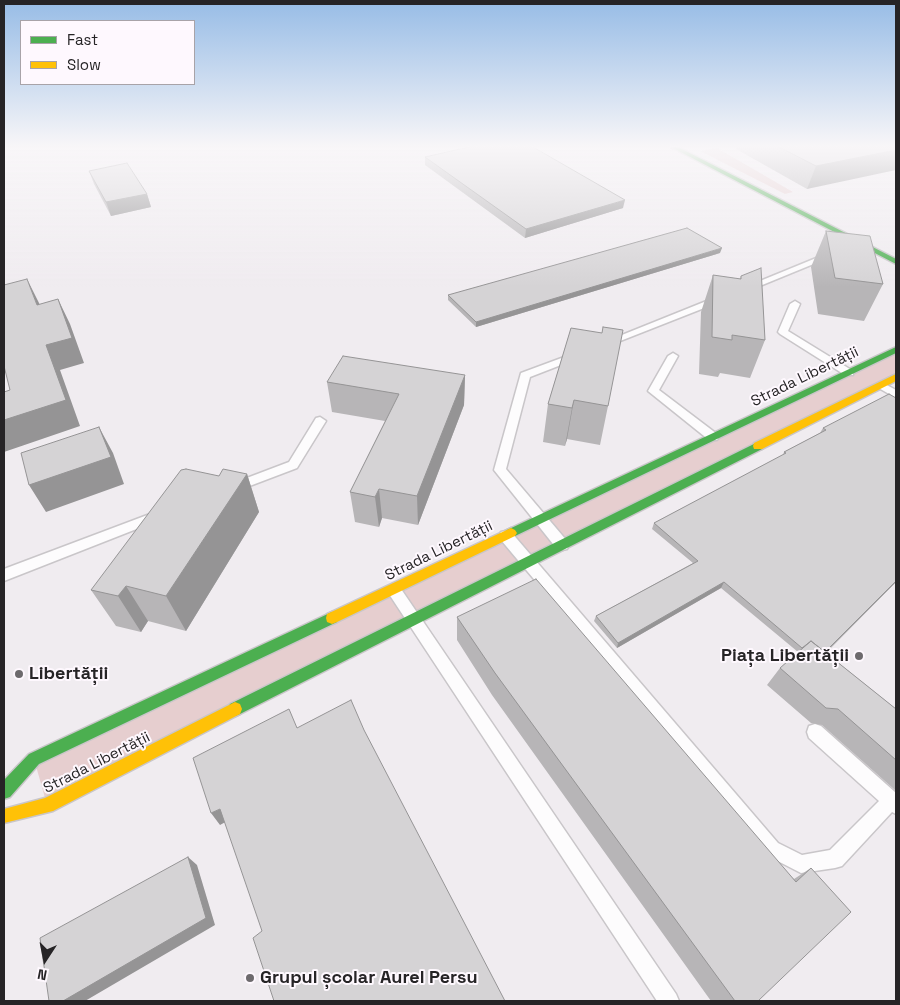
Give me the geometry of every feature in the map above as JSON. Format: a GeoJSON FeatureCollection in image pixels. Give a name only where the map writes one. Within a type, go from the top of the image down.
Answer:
{"type":"FeatureCollection","features":[{"type":"Feature","properties":{"kind":"main road"},"geometry":{"type":"LineString","coordinates":[[757,194],[851,247],[896,262]]}},
{"type":"Feature","properties":{"kind":"main road","name":"Strada Libertății"},"geometry":{"type":"LineString","coordinates":[[4,791],[34,759],[394,590],[896,350]]}},
{"type":"Feature","properties":{"kind":"main road","name":"Strada Libertății"},"geometry":{"type":"LineString","coordinates":[[4,816],[47,806],[413,619],[896,377]]}},
{"type":"Feature","properties":{"kind":"lane"},"geometry":{"type":"LineString","coordinates":[[599,346],[851,247]]}},
{"type":"Feature","properties":{"kind":"lane"},"geometry":{"type":"LineString","coordinates":[[795,304],[783,332],[849,373]]}},
{"type":"Feature","properties":{"kind":"lane"},"geometry":{"type":"LineString","coordinates":[[562,545],[500,470],[525,375],[581,353]]}},
{"type":"Feature","properties":{"kind":"lane"},"geometry":{"type":"LineString","coordinates":[[673,356],[653,391],[713,437]]}},
{"type":"Feature","properties":{"kind":"lane"},"geometry":{"type":"LineString","coordinates":[[881,385],[896,395]]}},
{"type":"Feature","properties":{"kind":"lane"},"geometry":{"type":"LineString","coordinates":[[220,493],[293,465],[320,421]]}},
{"type":"Feature","properties":{"kind":"lane"},"geometry":{"type":"LineString","coordinates":[[4,575],[175,510]]}},
{"type":"Feature","properties":{"kind":"lane"},"geometry":{"type":"LineString","coordinates":[[506,536],[772,849],[801,864],[835,858],[894,803],[815,732]]}},
{"type":"Feature","properties":{"kind":"lane"},"geometry":{"type":"LineString","coordinates":[[394,590],[669,1001]]}},
{"type":"Feature","properties":{"kind":"shaded area"},"geometry":{"type":"Polygon","coordinates":[[[896,350],[896,377],[894,379],[47,805],[34,759],[896,350]]]}},
{"type":"Feature","properties":{"kind":"building"},"geometry":{"type":"Polygon","coordinates":[[[102,194],[147,194],[106,202],[102,194]]]}},
{"type":"Feature","properties":{"kind":"building"},"geometry":{"type":"Polygon","coordinates":[[[477,194],[614,194],[625,200],[526,229],[477,194]]]}},
{"type":"Feature","properties":{"kind":"building"},"geometry":{"type":"Polygon","coordinates":[[[687,228],[722,248],[476,322],[448,295],[687,228]]]}},
{"type":"Feature","properties":{"kind":"building"},"geometry":{"type":"Polygon","coordinates":[[[826,231],[870,236],[883,284],[835,278],[826,231]]]}},
{"type":"Feature","properties":{"kind":"building"},"geometry":{"type":"Polygon","coordinates":[[[761,268],[765,340],[732,335],[732,340],[712,337],[713,275],[741,279],[741,276],[761,268]]]}},
{"type":"Feature","properties":{"kind":"building"},"geometry":{"type":"Polygon","coordinates":[[[27,279],[37,305],[58,299],[72,338],[46,345],[66,400],[4,420],[4,392],[10,390],[4,366],[4,285],[27,279]]]}},
{"type":"Feature","properties":{"kind":"building"},"geometry":{"type":"Polygon","coordinates":[[[603,327],[623,330],[608,406],[574,400],[572,408],[548,404],[571,328],[602,333],[603,327]]]}},
{"type":"Feature","properties":{"kind":"building"},"geometry":{"type":"Polygon","coordinates":[[[343,356],[465,375],[417,496],[379,489],[375,497],[350,492],[399,394],[327,382],[343,356]]]}},
{"type":"Feature","properties":{"kind":"building"},"geometry":{"type":"Polygon","coordinates":[[[889,394],[896,398],[896,581],[825,652],[811,641],[802,648],[724,582],[618,643],[596,616],[698,561],[654,523],[786,453],[784,452],[826,430],[823,428],[889,394]]]}},
{"type":"Feature","properties":{"kind":"building"},"geometry":{"type":"Polygon","coordinates":[[[99,427],[111,457],[29,485],[21,453],[99,427]]]}},
{"type":"Feature","properties":{"kind":"building"},"geometry":{"type":"Polygon","coordinates":[[[186,469],[219,476],[223,469],[247,474],[166,596],[126,586],[118,596],[91,590],[181,470],[186,469]]]}},
{"type":"Feature","properties":{"kind":"building"},"geometry":{"type":"Polygon","coordinates":[[[536,579],[796,882],[811,868],[851,912],[758,1001],[735,1001],[495,673],[457,617],[536,579]]]}},
{"type":"Feature","properties":{"kind":"building"},"geometry":{"type":"Polygon","coordinates":[[[811,641],[896,709],[896,760],[838,709],[826,708],[780,668],[811,641]]]}},
{"type":"Feature","properties":{"kind":"building"},"geometry":{"type":"Polygon","coordinates":[[[351,700],[364,730],[505,1001],[274,1001],[253,938],[262,931],[220,809],[211,813],[193,758],[289,709],[297,728],[351,700]]]}},
{"type":"Feature","properties":{"kind":"building"},"geometry":{"type":"Polygon","coordinates":[[[188,857],[206,918],[63,1001],[49,1001],[40,938],[188,857]]]}},
{"type":"Feature","properties":{"kind":"traffic: fast"},"geometry":{"type":"LineString","coordinates":[[765,194],[896,262]]}},
{"type":"Feature","properties":{"kind":"traffic: fast"},"geometry":{"type":"LineString","coordinates":[[511,533],[896,350]]}},
{"type":"Feature","properties":{"kind":"traffic: fast"},"geometry":{"type":"LineString","coordinates":[[235,709],[758,446]]}},
{"type":"Feature","properties":{"kind":"traffic: fast"},"geometry":{"type":"LineString","coordinates":[[4,791],[34,759],[332,618]]}},
{"type":"Feature","properties":{"kind":"traffic: slow"},"geometry":{"type":"LineString","coordinates":[[758,446],[896,377]]}},
{"type":"Feature","properties":{"kind":"traffic: slow"},"geometry":{"type":"LineString","coordinates":[[332,618],[511,533]]}},
{"type":"Feature","properties":{"kind":"traffic: slow"},"geometry":{"type":"LineString","coordinates":[[5,816],[47,805],[235,709]]}},
{"type":"Feature","properties":{"kind":"place","name":"Piața Libertății"},"geometry":{"type":"Point","coordinates":[859,656]}},
{"type":"Feature","properties":{"kind":"place","name":"Libertății"},"geometry":{"type":"Point","coordinates":[19,674]}},
{"type":"Feature","properties":{"kind":"place","name":"Grupul școlar Aurel Persu"},"geometry":{"type":"Point","coordinates":[250,978]}}]}
